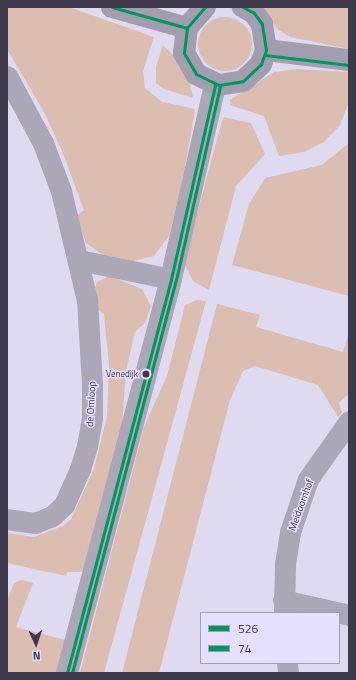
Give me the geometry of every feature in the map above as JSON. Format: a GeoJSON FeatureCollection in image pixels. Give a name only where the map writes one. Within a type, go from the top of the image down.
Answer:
{"type":"FeatureCollection","features":[{"type":"Feature","properties":{"kind":"main road"},"geometry":{"type":"LineString","coordinates":[[112,7],[187,28]]}},
{"type":"Feature","properties":{"kind":"main road"},"geometry":{"type":"LineString","coordinates":[[205,7],[187,28],[183,40],[189,65],[196,74],[215,84],[244,81],[261,64],[266,50],[262,24],[254,13],[243,7]]}},
{"type":"Feature","properties":{"kind":"main road"},"geometry":{"type":"LineString","coordinates":[[266,50],[349,60]]}},
{"type":"Feature","properties":{"kind":"street","name":"de Omloop"},"geometry":{"type":"LineString","coordinates":[[7,76],[43,143],[61,191],[79,260],[87,300],[92,385],[92,418],[80,469],[64,505],[52,516],[35,523],[7,519]]}},
{"type":"Feature","properties":{"kind":"street"},"geometry":{"type":"LineString","coordinates":[[67,673],[171,279],[215,84]]}},
{"type":"Feature","properties":{"kind":"street"},"geometry":{"type":"LineString","coordinates":[[79,260],[171,279]]}},
{"type":"Feature","properties":{"kind":"street","name":"Meidoornhof"},"geometry":{"type":"LineString","coordinates":[[327,612],[283,606],[290,532],[308,479],[349,421]]}},
{"type":"Feature","properties":{"kind":"shaded area"},"geometry":{"type":"Polygon","coordinates":[[[7,7],[69,7],[154,37],[143,71],[145,88],[162,102],[195,109],[183,179],[169,236],[154,256],[133,261],[103,255],[86,243],[76,216],[84,210],[62,151],[44,112],[7,49],[7,7]]]}},
{"type":"Feature","properties":{"kind":"shaded area"},"geometry":{"type":"Polygon","coordinates":[[[261,7],[349,7],[349,49],[290,37],[277,29],[261,7]]]}},
{"type":"Feature","properties":{"kind":"shaded area"},"geometry":{"type":"Polygon","coordinates":[[[220,17],[230,17],[240,21],[248,29],[252,39],[252,49],[248,59],[240,67],[230,71],[220,71],[210,67],[202,59],[198,49],[198,39],[202,29],[210,21],[220,17]]]}},
{"type":"Feature","properties":{"kind":"shaded area"},"geometry":{"type":"Polygon","coordinates":[[[163,45],[175,57],[190,83],[193,98],[164,89],[156,83],[156,67],[163,45]]]}},
{"type":"Feature","properties":{"kind":"shaded area"},"geometry":{"type":"Polygon","coordinates":[[[297,69],[349,72],[348,104],[340,125],[324,142],[304,152],[279,156],[264,116],[230,105],[230,100],[274,72],[297,69]]]}},
{"type":"Feature","properties":{"kind":"shaded area"},"geometry":{"type":"Polygon","coordinates":[[[223,117],[251,123],[265,154],[236,186],[209,290],[193,281],[184,263],[223,117]]]}},
{"type":"Feature","properties":{"kind":"shaded area"},"geometry":{"type":"Polygon","coordinates":[[[349,143],[349,296],[232,265],[249,204],[265,178],[322,165],[349,143]]]}},
{"type":"Feature","properties":{"kind":"shaded area"},"geometry":{"type":"Polygon","coordinates":[[[109,276],[142,289],[151,306],[145,323],[135,332],[126,371],[122,426],[84,572],[67,572],[66,576],[7,563],[7,533],[34,537],[63,526],[71,519],[94,469],[107,416],[109,365],[104,314],[96,309],[94,290],[97,282],[109,276]]]}},
{"type":"Feature","properties":{"kind":"shaded area"},"geometry":{"type":"Polygon","coordinates":[[[197,300],[206,301],[104,673],[80,673],[144,427],[167,376],[185,305],[197,300]]]}},
{"type":"Feature","properties":{"kind":"shaded area"},"geometry":{"type":"Polygon","coordinates":[[[217,304],[260,315],[256,327],[343,352],[349,332],[349,393],[339,403],[342,413],[338,417],[318,385],[255,366],[243,371],[230,400],[159,673],[122,673],[217,304]]]}},
{"type":"Feature","properties":{"kind":"shaded area"},"geometry":{"type":"Polygon","coordinates":[[[22,580],[33,583],[16,627],[65,640],[56,673],[7,673],[7,601],[14,583],[22,580]]]}},
{"type":"Feature","properties":{"kind":"transit line","name":"526"},"geometry":{"type":"LineString","coordinates":[[112,7],[187,28]]}},
{"type":"Feature","properties":{"kind":"transit line","name":"526"},"geometry":{"type":"LineString","coordinates":[[205,7],[187,28],[184,53],[196,74],[219,85],[243,81],[261,64],[266,50],[262,24],[254,13],[243,7]]}},
{"type":"Feature","properties":{"kind":"transit line","name":"74"},"geometry":{"type":"LineString","coordinates":[[265,55],[348,65]]}},
{"type":"Feature","properties":{"kind":"transit line","name":"526"},"geometry":{"type":"LineString","coordinates":[[67,673],[171,279],[215,85]]}},
{"type":"Feature","properties":{"kind":"transit line","name":"74"},"geometry":{"type":"LineString","coordinates":[[72,673],[176,280],[220,86]]}},
{"type":"Feature","properties":{"kind":"place","name":"Venedijk"},"geometry":{"type":"Point","coordinates":[146,374]}}]}
